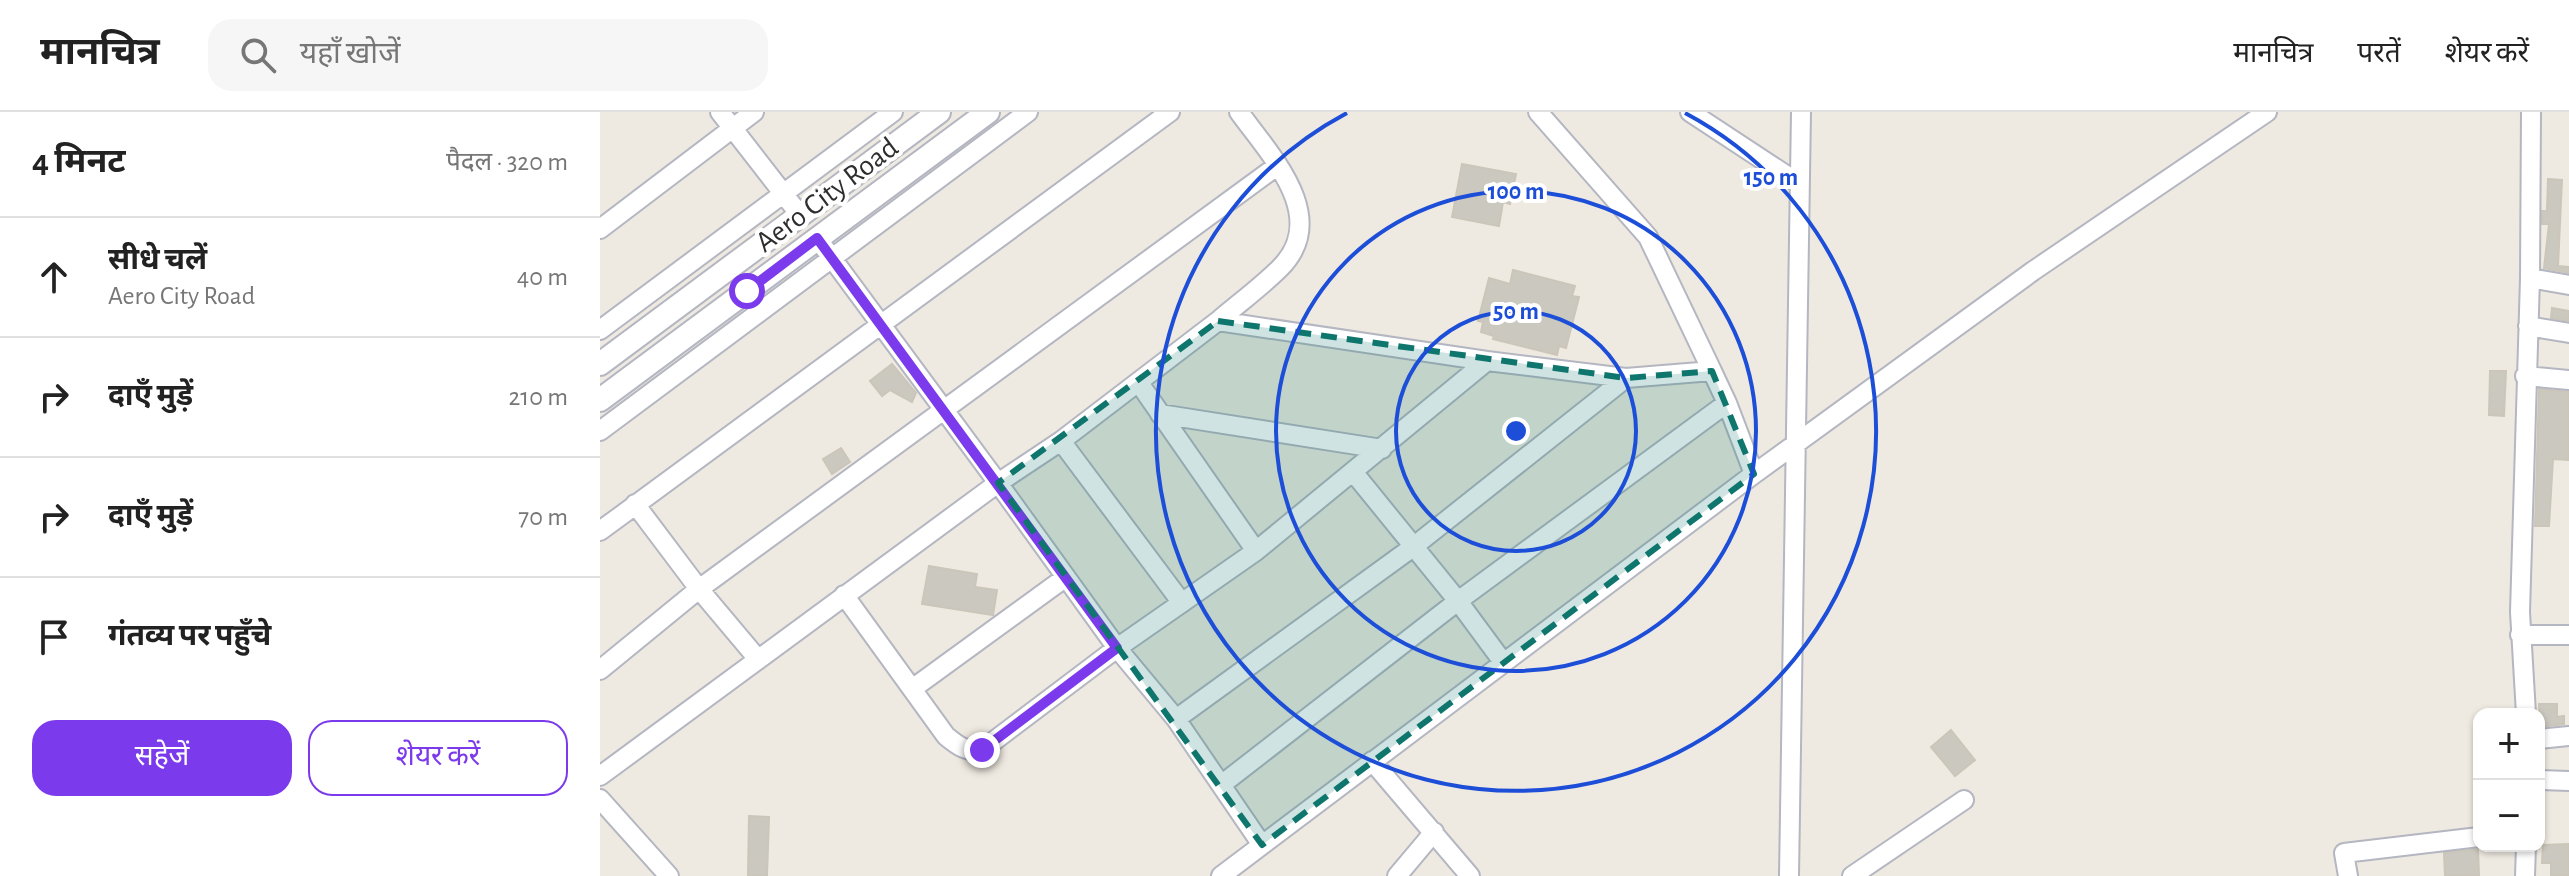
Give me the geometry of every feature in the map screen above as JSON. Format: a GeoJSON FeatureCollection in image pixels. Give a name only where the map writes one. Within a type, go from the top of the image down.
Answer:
{"type":"FeatureCollection","features":[{"type":"Feature","properties":{"kind":"street"},"geometry":{"type":"LineString","coordinates":[[720,112],[800,215]]}},
{"type":"Feature","properties":{"kind":"street"},"geometry":{"type":"LineString","coordinates":[[600,229],[754,112]]}},
{"type":"Feature","properties":{"kind":"street"},"geometry":{"type":"LineString","coordinates":[[600,330],[893,112]]}},
{"type":"Feature","properties":{"kind":"street","name":"Aero City Road"},"geometry":{"type":"LineString","coordinates":[[600,364],[939,112]]}},
{"type":"Feature","properties":{"kind":"street","name":"Aero City Road"},"geometry":{"type":"LineString","coordinates":[[600,400],[988,112]]}},
{"type":"Feature","properties":{"kind":"street"},"geometry":{"type":"LineString","coordinates":[[600,431],[1028,112]]}},
{"type":"Feature","properties":{"kind":"street"},"geometry":{"type":"LineString","coordinates":[[600,531],[1170,112]]}},
{"type":"Feature","properties":{"kind":"street"},"geometry":{"type":"LineString","coordinates":[[600,776],[757,658],[1139,383],[1282,266],[1297,242],[1301,219],[1295,194],[1239,112]]}},
{"type":"Feature","properties":{"kind":"street"},"geometry":{"type":"LineString","coordinates":[[1538,112],[1648,237],[1727,403],[1754,474]]}},
{"type":"Feature","properties":{"kind":"street"},"geometry":{"type":"LineString","coordinates":[[1690,112],[1798,183]]}},
{"type":"Feature","properties":{"kind":"street"},"geometry":{"type":"LineString","coordinates":[[1789,876],[1801,112]]}},
{"type":"Feature","properties":{"kind":"street"},"geometry":{"type":"LineString","coordinates":[[1221,876],[1795,444],[2033,271],[2267,112]]}},
{"type":"Feature","properties":{"kind":"street"},"geometry":{"type":"LineString","coordinates":[[2526,708],[2520,635],[2530,278],[2531,112]]}},
{"type":"Feature","properties":{"kind":"street"},"geometry":{"type":"LineString","coordinates":[[600,670],[699,589],[1277,166]]}},
{"type":"Feature","properties":{"kind":"street"},"geometry":{"type":"LineString","coordinates":[[817,238],[1117,648],[1176,719],[1262,845]]}},
{"type":"Feature","properties":{"kind":"street"},"geometry":{"type":"LineString","coordinates":[[2530,278],[2569,285]]}},
{"type":"Feature","properties":{"kind":"street"},"geometry":{"type":"LineString","coordinates":[[1218,321],[1626,378],[1712,371]]}},
{"type":"Feature","properties":{"kind":"street"},"geometry":{"type":"LineString","coordinates":[[2528,326],[2569,333]]}},
{"type":"Feature","properties":{"kind":"street"},"geometry":{"type":"LineString","coordinates":[[844,595],[946,736],[957,746],[970,751],[982,750],[1117,648],[1256,551],[1487,361]]}},
{"type":"Feature","properties":{"kind":"street"},"geometry":{"type":"LineString","coordinates":[[2525,376],[2569,380]]}},
{"type":"Feature","properties":{"kind":"street"},"geometry":{"type":"LineString","coordinates":[[1176,719],[1413,547],[1626,378]]}},
{"type":"Feature","properties":{"kind":"street"},"geometry":{"type":"LineString","coordinates":[[1139,383],[1256,551]]}},
{"type":"Feature","properties":{"kind":"street"},"geometry":{"type":"LineString","coordinates":[[1221,785],[1458,601],[1727,403]]}},
{"type":"Feature","properties":{"kind":"street"},"geometry":{"type":"LineString","coordinates":[[1160,414],[1382,449]]}},
{"type":"Feature","properties":{"kind":"street"},"geometry":{"type":"LineString","coordinates":[[1061,441],[1182,603]]}},
{"type":"Feature","properties":{"kind":"street"},"geometry":{"type":"LineString","coordinates":[[1354,473],[1458,601],[1503,662]]}},
{"type":"Feature","properties":{"kind":"street"},"geometry":{"type":"LineString","coordinates":[[635,504],[699,589],[757,658]]}},
{"type":"Feature","properties":{"kind":"street"},"geometry":{"type":"LineString","coordinates":[[912,689],[1066,577]]}},
{"type":"Feature","properties":{"kind":"street"},"geometry":{"type":"LineString","coordinates":[[2520,635],[2569,635]]}},
{"type":"Feature","properties":{"kind":"street"},"geometry":{"type":"LineString","coordinates":[[2545,738],[2569,736]]}},
{"type":"Feature","properties":{"kind":"street"},"geometry":{"type":"LineString","coordinates":[[1372,761],[1470,876]]}},
{"type":"Feature","properties":{"kind":"street"},"geometry":{"type":"LineString","coordinates":[[2545,780],[2569,781]]}},
{"type":"Feature","properties":{"kind":"street"},"geometry":{"type":"LineString","coordinates":[[600,799],[669,876]]}},
{"type":"Feature","properties":{"kind":"street"},"geometry":{"type":"LineString","coordinates":[[1852,876],[1964,800]]}},
{"type":"Feature","properties":{"kind":"street"},"geometry":{"type":"LineString","coordinates":[[1397,876],[1434,832]]}},
{"type":"Feature","properties":{"kind":"street"},"geometry":{"type":"LineString","coordinates":[[2348,876],[2344,853],[2473,838]]}},
{"type":"Feature","properties":{"kind":"street"},"geometry":{"type":"LineString","coordinates":[[2525,876],[2526,852]]}},
{"type":"Feature","properties":{"kind":"highlighted area"},"geometry":{"type":"Polygon","coordinates":[[[1218,321],[1626,378],[1712,371],[1754,474],[1262,845],[998,483],[1218,321]]]}},
{"type":"Feature","properties":{"kind":"building"},"geometry":{"type":"Polygon","coordinates":[[[1462,164],[1516,174],[1510,204],[1503,202],[1499,226],[1452,217],[1462,164]]]}},
{"type":"Feature","properties":{"kind":"building"},"geometry":{"type":"Polygon","coordinates":[[[2548,179],[2562,180],[2558,266],[2569,267],[2569,273],[2544,268],[2549,224],[2542,224],[2542,211],[2547,211],[2548,179]]]}},
{"type":"Feature","properties":{"kind":"building"},"geometry":{"type":"Polygon","coordinates":[[[1513,270],[1575,286],[1572,296],[1579,297],[1566,348],[1559,346],[1557,355],[1493,339],[1494,336],[1481,332],[1483,322],[1478,321],[1489,278],[1510,284],[1513,270]]]}},
{"type":"Feature","properties":{"kind":"building"},"geometry":{"type":"Polygon","coordinates":[[[2552,308],[2569,311],[2569,321],[2551,318],[2552,308]]]}},
{"type":"Feature","properties":{"kind":"building"},"geometry":{"type":"Polygon","coordinates":[[[892,364],[916,393],[912,402],[890,390],[882,396],[870,381],[892,364]]]}},
{"type":"Feature","properties":{"kind":"building"},"geometry":{"type":"Polygon","coordinates":[[[2490,371],[2506,371],[2504,416],[2489,415],[2490,371]]]}},
{"type":"Feature","properties":{"kind":"building"},"geometry":{"type":"Polygon","coordinates":[[[2539,389],[2569,392],[2569,460],[2553,459],[2549,526],[2535,526],[2539,389]]]}},
{"type":"Feature","properties":{"kind":"building"},"geometry":{"type":"Polygon","coordinates":[[[841,448],[850,462],[832,474],[823,459],[841,448]]]}},
{"type":"Feature","properties":{"kind":"building"},"geometry":{"type":"Polygon","coordinates":[[[929,566],[977,574],[975,587],[997,590],[993,615],[922,604],[929,566]]]}},
{"type":"Feature","properties":{"kind":"building"},"geometry":{"type":"Polygon","coordinates":[[[2539,704],[2557,704],[2557,717],[2564,716],[2564,724],[2545,726],[2545,708],[2539,708],[2539,704]]]}},
{"type":"Feature","properties":{"kind":"building"},"geometry":{"type":"Polygon","coordinates":[[[1951,730],[1975,760],[1955,776],[1931,747],[1951,730]]]}},
{"type":"Feature","properties":{"kind":"building"},"geometry":{"type":"Polygon","coordinates":[[[749,816],[769,817],[767,876],[748,876],[749,816]]]}},
{"type":"Feature","properties":{"kind":"building"},"geometry":{"type":"Polygon","coordinates":[[[2569,844],[2569,876],[2551,875],[2551,863],[2542,863],[2545,845],[2569,844]]]}},
{"type":"Feature","properties":{"kind":"building"},"geometry":{"type":"Polygon","coordinates":[[[2473,850],[2478,852],[2479,875],[2445,876],[2444,853],[2473,850]]]}},
{"type":"Feature","properties":{"kind":"route"},"geometry":{"type":"LineString","coordinates":[[747,291],[817,238],[1117,648],[982,750]]}}]}
